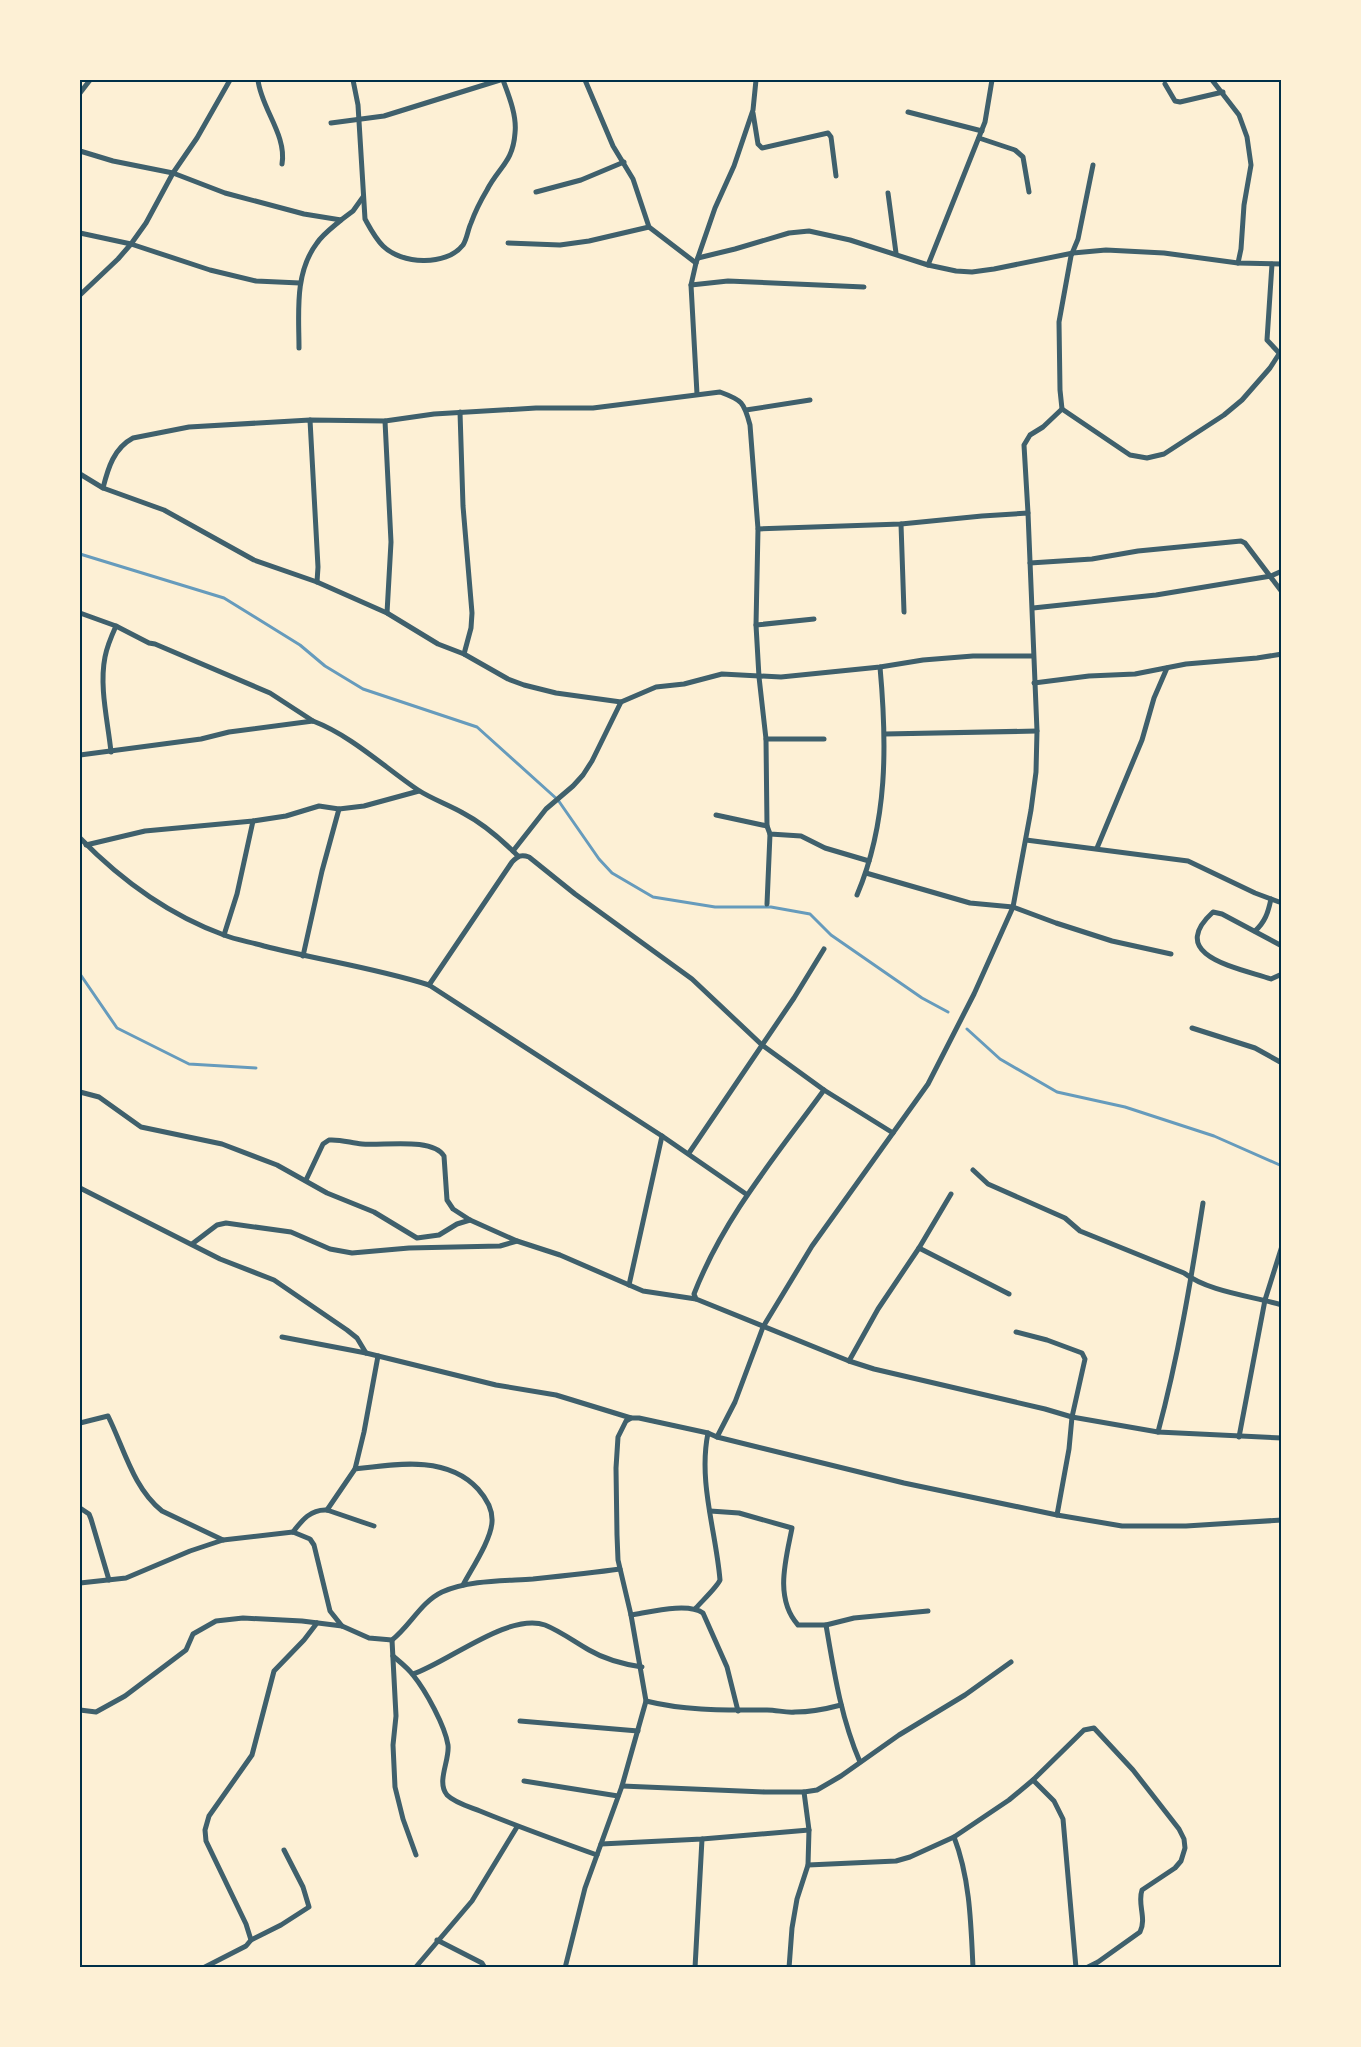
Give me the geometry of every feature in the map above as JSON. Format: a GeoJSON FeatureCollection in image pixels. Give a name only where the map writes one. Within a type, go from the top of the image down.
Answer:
{"type":"FeatureCollection","features":[{"type":"Feature","properties":{"kind":"street"},"geometry":{"type":"LineString","coordinates":[[80,93],[88,80]]}},
{"type":"Feature","properties":{"kind":"street"},"geometry":{"type":"LineString","coordinates":[[80,295],[118,259],[146,223],[173,173],[230,80]]}},
{"type":"Feature","properties":{"kind":"street"},"geometry":{"type":"LineString","coordinates":[[258,80],[261,96],[270,113],[280,142],[282,164]]}},
{"type":"Feature","properties":{"kind":"street"},"geometry":{"type":"LineString","coordinates":[[331,123],[358,119],[384,116],[502,80],[514,119],[515,132],[511,153],[507,164],[495,175],[487,189],[462,245],[442,259],[412,259],[396,255],[384,247],[371,231],[365,219],[358,119],[358,105],[352,80]]}},
{"type":"Feature","properties":{"kind":"street"},"geometry":{"type":"LineString","coordinates":[[585,80],[613,146],[624,162],[639,195],[649,228],[697,260],[775,236],[799,232],[833,236],[896,253],[928,265],[972,272],[1073,252],[1128,250],[1164,252],[1238,263],[1281,264]]}},
{"type":"Feature","properties":{"kind":"street"},"geometry":{"type":"LineString","coordinates":[[697,394],[692,285],[697,260],[715,208],[734,166],[753,110],[756,80]]}},
{"type":"Feature","properties":{"kind":"street"},"geometry":{"type":"LineString","coordinates":[[928,265],[982,131],[992,80]]}},
{"type":"Feature","properties":{"kind":"street"},"geometry":{"type":"LineString","coordinates":[[1212,80],[1239,115],[1247,137],[1251,165],[1238,263]]}},
{"type":"Feature","properties":{"kind":"street"},"geometry":{"type":"LineString","coordinates":[[1165,84],[1175,101],[1180,102],[1223,92]]}},
{"type":"Feature","properties":{"kind":"street"},"geometry":{"type":"LineString","coordinates":[[753,110],[758,144],[762,148],[828,133],[831,137],[836,176]]}},
{"type":"Feature","properties":{"kind":"street"},"geometry":{"type":"LineString","coordinates":[[908,112],[982,131]]}},
{"type":"Feature","properties":{"kind":"street"},"geometry":{"type":"LineString","coordinates":[[979,138],[1015,150],[1023,158],[1029,192]]}},
{"type":"Feature","properties":{"kind":"street"},"geometry":{"type":"LineString","coordinates":[[80,152],[173,173],[225,193],[304,214],[341,220]]}},
{"type":"Feature","properties":{"kind":"street"},"geometry":{"type":"LineString","coordinates":[[536,192],[581,180],[624,162]]}},
{"type":"Feature","properties":{"kind":"street"},"geometry":{"type":"LineString","coordinates":[[1093,165],[1059,322],[1062,409],[1130,455],[1147,458],[1164,453],[1224,416],[1242,400],[1270,368],[1280,354],[1267,339],[1272,264]]}},
{"type":"Feature","properties":{"kind":"street"},"geometry":{"type":"LineString","coordinates":[[888,194],[896,253]]}},
{"type":"Feature","properties":{"kind":"street"},"geometry":{"type":"LineString","coordinates":[[299,348],[300,283],[313,248],[318,240],[353,211],[363,197]]}},
{"type":"Feature","properties":{"kind":"street"},"geometry":{"type":"LineString","coordinates":[[508,243],[560,245],[649,228]]}},
{"type":"Feature","properties":{"kind":"street"},"geometry":{"type":"LineString","coordinates":[[80,233],[131,244],[210,270],[256,280],[300,283]]}},
{"type":"Feature","properties":{"kind":"street"},"geometry":{"type":"LineString","coordinates":[[692,285],[728,281],[864,287]]}},
{"type":"Feature","properties":{"kind":"street"},"geometry":{"type":"LineString","coordinates":[[103,488],[108,467],[125,442],[133,438],[189,427],[310,420],[385,421],[409,416],[460,412],[593,408],[720,392],[739,399],[746,410],[750,425],[758,529],[756,625],[766,740],[767,826],[770,834],[767,904]]}},
{"type":"Feature","properties":{"kind":"street"},"geometry":{"type":"LineString","coordinates":[[746,410],[810,400]]}},
{"type":"Feature","properties":{"kind":"street"},"geometry":{"type":"LineString","coordinates":[[717,1437],[735,1402],[763,1327],[812,1246],[928,1084],[944,1055],[1013,907],[1036,772],[1037,731],[1024,445],[1030,435],[1043,427],[1062,409]]}},
{"type":"Feature","properties":{"kind":"street"},"geometry":{"type":"LineString","coordinates":[[460,412],[463,506],[472,613],[471,628],[464,654]]}},
{"type":"Feature","properties":{"kind":"street"},"geometry":{"type":"LineString","coordinates":[[310,420],[317,582]]}},
{"type":"Feature","properties":{"kind":"street"},"geometry":{"type":"LineString","coordinates":[[385,421],[391,542],[387,612]]}},
{"type":"Feature","properties":{"kind":"street"},"geometry":{"type":"LineString","coordinates":[[80,474],[103,488],[164,510],[254,560],[317,582],[387,612],[438,644],[464,654],[508,679],[556,693],[621,702],[656,687],[684,684],[722,674],[781,677],[880,667],[923,660],[973,656],[1033,656]]}},
{"type":"Feature","properties":{"kind":"street"},"geometry":{"type":"LineString","coordinates":[[758,529],[901,524],[1028,513]]}},
{"type":"Feature","properties":{"kind":"street"},"geometry":{"type":"LineString","coordinates":[[901,524],[904,612]]}},
{"type":"Feature","properties":{"kind":"street"},"geometry":{"type":"LineString","coordinates":[[1030,563],[1092,559],[1138,551],[1241,541],[1271,576],[1281,592]]}},
{"type":"Feature","properties":{"kind":"street"},"geometry":{"type":"LineString","coordinates":[[1033,608],[1156,595],[1271,576],[1281,571]]}},
{"type":"Feature","properties":{"kind":"street"},"geometry":{"type":"LineString","coordinates":[[80,613],[116,626],[148,644],[155,644],[270,693],[370,755],[419,791],[466,814],[516,853],[529,857],[574,894],[692,979],[762,1045],[824,1090],[893,1133]]}},
{"type":"Feature","properties":{"kind":"street"},"geometry":{"type":"LineString","coordinates":[[756,625],[814,619]]}},
{"type":"Feature","properties":{"kind":"street"},"geometry":{"type":"LineString","coordinates":[[111,752],[104,668],[108,643],[116,626]]}},
{"type":"Feature","properties":{"kind":"street"},"geometry":{"type":"LineString","coordinates":[[1034,683],[1089,676],[1135,674],[1186,664],[1281,654]]}},
{"type":"Feature","properties":{"kind":"street"},"geometry":{"type":"LineString","coordinates":[[857,895],[866,873],[881,807],[885,734],[880,667]]}},
{"type":"Feature","properties":{"kind":"street"},"geometry":{"type":"LineString","coordinates":[[1097,848],[1142,740],[1154,698],[1167,668]]}},
{"type":"Feature","properties":{"kind":"street"},"geometry":{"type":"LineString","coordinates":[[429,985],[546,809],[583,776],[621,702]]}},
{"type":"Feature","properties":{"kind":"street"},"geometry":{"type":"LineString","coordinates":[[80,754],[111,752],[314,721]]}},
{"type":"Feature","properties":{"kind":"street"},"geometry":{"type":"LineString","coordinates":[[885,734],[1037,731]]}},
{"type":"Feature","properties":{"kind":"street"},"geometry":{"type":"LineString","coordinates":[[766,740],[824,739]]}},
{"type":"Feature","properties":{"kind":"street"},"geometry":{"type":"LineString","coordinates":[[86,844],[146,831],[286,816],[319,806],[339,809],[385,801],[419,791]]}},
{"type":"Feature","properties":{"kind":"street"},"geometry":{"type":"LineString","coordinates":[[303,956],[339,809]]}},
{"type":"Feature","properties":{"kind":"street"},"geometry":{"type":"LineString","coordinates":[[716,814],[767,826]]}},
{"type":"Feature","properties":{"kind":"street"},"geometry":{"type":"LineString","coordinates":[[224,935],[237,894],[253,821]]}},
{"type":"Feature","properties":{"kind":"street"},"geometry":{"type":"LineString","coordinates":[[770,834],[801,836],[825,848],[869,861]]}},
{"type":"Feature","properties":{"kind":"street"},"geometry":{"type":"LineString","coordinates":[[80,838],[131,884],[168,908],[224,935],[429,985],[689,1153],[746,1194]]}},
{"type":"Feature","properties":{"kind":"street"},"geometry":{"type":"LineString","coordinates":[[1026,840],[1188,861],[1281,903]]}},
{"type":"Feature","properties":{"kind":"street"},"geometry":{"type":"LineString","coordinates":[[866,873],[970,903],[1013,907],[1112,941],[1171,954]]}},
{"type":"Feature","properties":{"kind":"street"},"geometry":{"type":"LineString","coordinates":[[1255,931],[1263,923],[1268,913],[1271,899]]}},
{"type":"Feature","properties":{"kind":"street"},"geometry":{"type":"LineString","coordinates":[[1281,946],[1222,914],[1213,912],[1203,921],[1197,932],[1197,944],[1207,957],[1271,979],[1281,974]]}},
{"type":"Feature","properties":{"kind":"street"},"geometry":{"type":"LineString","coordinates":[[689,1153],[794,998],[824,949]]}},
{"type":"Feature","properties":{"kind":"street"},"geometry":{"type":"LineString","coordinates":[[1192,1028],[1255,1048],[1281,1063]]}},
{"type":"Feature","properties":{"kind":"street"},"geometry":{"type":"LineString","coordinates":[[696,1299],[694,1294],[716,1244],[746,1194],[824,1090]]}},
{"type":"Feature","properties":{"kind":"street"},"geometry":{"type":"LineString","coordinates":[[80,1092],[99,1096],[123,1116],[141,1127],[239,1149],[277,1165],[346,1202],[374,1212],[417,1238],[439,1235],[470,1220]]}},
{"type":"Feature","properties":{"kind":"street"},"geometry":{"type":"LineString","coordinates":[[629,1285],[662,1136]]}},
{"type":"Feature","properties":{"kind":"street"},"geometry":{"type":"LineString","coordinates":[[306,1180],[323,1144],[329,1140],[435,1147],[444,1156],[447,1200],[453,1209],[470,1220],[517,1241],[560,1255],[643,1291],[696,1299],[874,1369],[1072,1417],[1158,1432],[1281,1438]]}},
{"type":"Feature","properties":{"kind":"street"},"geometry":{"type":"LineString","coordinates":[[973,1170],[988,1184],[1065,1218],[1080,1231],[1184,1274],[1191,1279],[1281,1305]]}},
{"type":"Feature","properties":{"kind":"street"},"geometry":{"type":"LineString","coordinates":[[80,1188],[220,1259],[274,1280],[347,1330],[357,1338],[366,1353]]}},
{"type":"Feature","properties":{"kind":"street"},"geometry":{"type":"LineString","coordinates":[[849,1361],[878,1309],[919,1248],[951,1194]]}},
{"type":"Feature","properties":{"kind":"street"},"geometry":{"type":"LineString","coordinates":[[1158,1432],[1191,1279],[1203,1203]]}},
{"type":"Feature","properties":{"kind":"street"},"geometry":{"type":"LineString","coordinates":[[192,1244],[217,1225],[226,1223],[291,1232],[330,1249],[352,1253],[409,1248],[500,1246],[517,1241]]}},
{"type":"Feature","properties":{"kind":"street"},"geometry":{"type":"LineString","coordinates":[[1239,1437],[1265,1300],[1281,1246]]}},
{"type":"Feature","properties":{"kind":"street"},"geometry":{"type":"LineString","coordinates":[[919,1248],[1009,1294]]}},
{"type":"Feature","properties":{"kind":"street"},"geometry":{"type":"LineString","coordinates":[[1016,1332],[1047,1340],[1084,1355],[1057,1515]]}},
{"type":"Feature","properties":{"kind":"street"},"geometry":{"type":"LineString","coordinates":[[282,1337],[366,1353],[496,1385],[556,1395],[631,1418],[708,1433],[904,1483],[1057,1515],[1133,1527],[1281,1520]]}},
{"type":"Feature","properties":{"kind":"street"},"geometry":{"type":"LineString","coordinates":[[327,1510],[355,1469],[378,1356]]}},
{"type":"Feature","properties":{"kind":"street"},"geometry":{"type":"LineString","coordinates":[[80,1423],[108,1416],[128,1464],[154,1505],[223,1540]]}},
{"type":"Feature","properties":{"kind":"street"},"geometry":{"type":"LineString","coordinates":[[565,1968],[585,1888],[622,1786],[646,1701],[642,1667],[620,1569],[617,1535],[618,1437],[622,1425],[631,1418]]}},
{"type":"Feature","properties":{"kind":"street"},"geometry":{"type":"LineString","coordinates":[[696,1608],[720,1580],[705,1478],[704,1454],[708,1433]]}},
{"type":"Feature","properties":{"kind":"street"},"geometry":{"type":"LineString","coordinates":[[355,1469],[401,1464],[432,1465],[456,1472],[473,1484],[484,1496],[492,1512],[492,1524],[463,1585]]}},
{"type":"Feature","properties":{"kind":"street"},"geometry":{"type":"LineString","coordinates":[[80,1508],[92,1519],[110,1580]]}},
{"type":"Feature","properties":{"kind":"street"},"geometry":{"type":"LineString","coordinates":[[293,1532],[304,1517],[320,1509],[374,1526]]}},
{"type":"Feature","properties":{"kind":"street"},"geometry":{"type":"LineString","coordinates":[[710,1511],[739,1513],[792,1528],[783,1581],[789,1610],[798,1625],[826,1625],[854,1618],[928,1611]]}},
{"type":"Feature","properties":{"kind":"street"},"geometry":{"type":"LineString","coordinates":[[80,1583],[126,1578],[140,1574],[190,1551],[223,1540],[293,1532],[310,1539],[314,1545],[330,1611],[342,1626]]}},
{"type":"Feature","properties":{"kind":"street"},"geometry":{"type":"LineString","coordinates":[[80,1710],[96,1712],[125,1696],[186,1650],[193,1634],[216,1621],[243,1617],[317,1623],[342,1626],[369,1638],[392,1640],[404,1630],[421,1608],[440,1593],[463,1585],[581,1575],[620,1569]]}},
{"type":"Feature","properties":{"kind":"street"},"geometry":{"type":"LineString","coordinates":[[631,1615],[675,1608],[696,1608],[703,1613],[721,1651],[738,1711]]}},
{"type":"Feature","properties":{"kind":"street"},"geometry":{"type":"LineString","coordinates":[[251,1940],[246,1924],[211,1855],[205,1830],[209,1816],[252,1755],[274,1671],[317,1623]]}},
{"type":"Feature","properties":{"kind":"street"},"geometry":{"type":"LineString","coordinates":[[413,1674],[429,1669],[454,1653],[508,1628],[537,1623],[553,1629],[610,1660],[642,1667]]}},
{"type":"Feature","properties":{"kind":"street"},"geometry":{"type":"LineString","coordinates":[[826,1625],[841,1705],[850,1738],[860,1762]]}},
{"type":"Feature","properties":{"kind":"street"},"geometry":{"type":"LineString","coordinates":[[392,1640],[396,1716],[393,1745],[395,1787],[416,1855]]}},
{"type":"Feature","properties":{"kind":"street"},"geometry":{"type":"LineString","coordinates":[[393,1656],[413,1674],[436,1714],[448,1745],[442,1785],[447,1794],[460,1803],[517,1827],[597,1855]]}},
{"type":"Feature","properties":{"kind":"street"},"geometry":{"type":"LineString","coordinates":[[622,1786],[804,1792],[825,1786],[965,1695],[1011,1662]]}},
{"type":"Feature","properties":{"kind":"street"},"geometry":{"type":"LineString","coordinates":[[646,1701],[672,1707],[738,1711],[771,1710],[793,1713],[820,1711],[841,1705]]}},
{"type":"Feature","properties":{"kind":"street"},"geometry":{"type":"LineString","coordinates":[[520,1721],[638,1731]]}},
{"type":"Feature","properties":{"kind":"street"},"geometry":{"type":"LineString","coordinates":[[808,1865],[896,1861],[954,1837],[1009,1800],[1033,1780],[1083,1730],[1094,1728],[1133,1770],[1179,1829],[1185,1848],[1181,1861],[1175,1868],[1144,1887],[1141,1892],[1143,1925],[1140,1932],[1086,1968]]}},
{"type":"Feature","properties":{"kind":"street"},"geometry":{"type":"LineString","coordinates":[[1033,1780],[1054,1801],[1063,1819],[1076,1968]]}},
{"type":"Feature","properties":{"kind":"street"},"geometry":{"type":"LineString","coordinates":[[524,1781],[618,1796]]}},
{"type":"Feature","properties":{"kind":"street"},"geometry":{"type":"LineString","coordinates":[[789,1968],[795,1909],[808,1865],[809,1830],[804,1792]]}},
{"type":"Feature","properties":{"kind":"street"},"geometry":{"type":"LineString","coordinates":[[416,1968],[437,1940],[472,1901],[517,1827]]}},
{"type":"Feature","properties":{"kind":"street"},"geometry":{"type":"LineString","coordinates":[[601,1844],[809,1830]]}},
{"type":"Feature","properties":{"kind":"street"},"geometry":{"type":"LineString","coordinates":[[954,1837],[964,1868],[972,1933],[973,1968]]}},
{"type":"Feature","properties":{"kind":"street"},"geometry":{"type":"LineString","coordinates":[[695,1968],[702,1839]]}},
{"type":"Feature","properties":{"kind":"street"},"geometry":{"type":"LineString","coordinates":[[203,1968],[246,1946],[251,1940],[309,1907],[303,1887],[284,1850]]}},
{"type":"Feature","properties":{"kind":"street"},"geometry":{"type":"LineString","coordinates":[[437,1940],[482,1963],[485,1968]]}},
{"type":"Feature","properties":{"kind":"waterway"},"geometry":{"type":"LineString","coordinates":[[80,554],[224,598],[300,645],[325,666],[363,689],[477,727],[558,800],[599,859],[612,873],[653,897],[715,907],[771,907],[810,914],[831,935],[922,998],[948,1012]]}},
{"type":"Feature","properties":{"kind":"waterway"},"geometry":{"type":"LineString","coordinates":[[80,974],[117,1028],[189,1064],[256,1068]]}},
{"type":"Feature","properties":{"kind":"waterway"},"geometry":{"type":"LineString","coordinates":[[967,1029],[1000,1059],[1057,1092],[1125,1107],[1214,1136],[1282,1166]]}}]}
